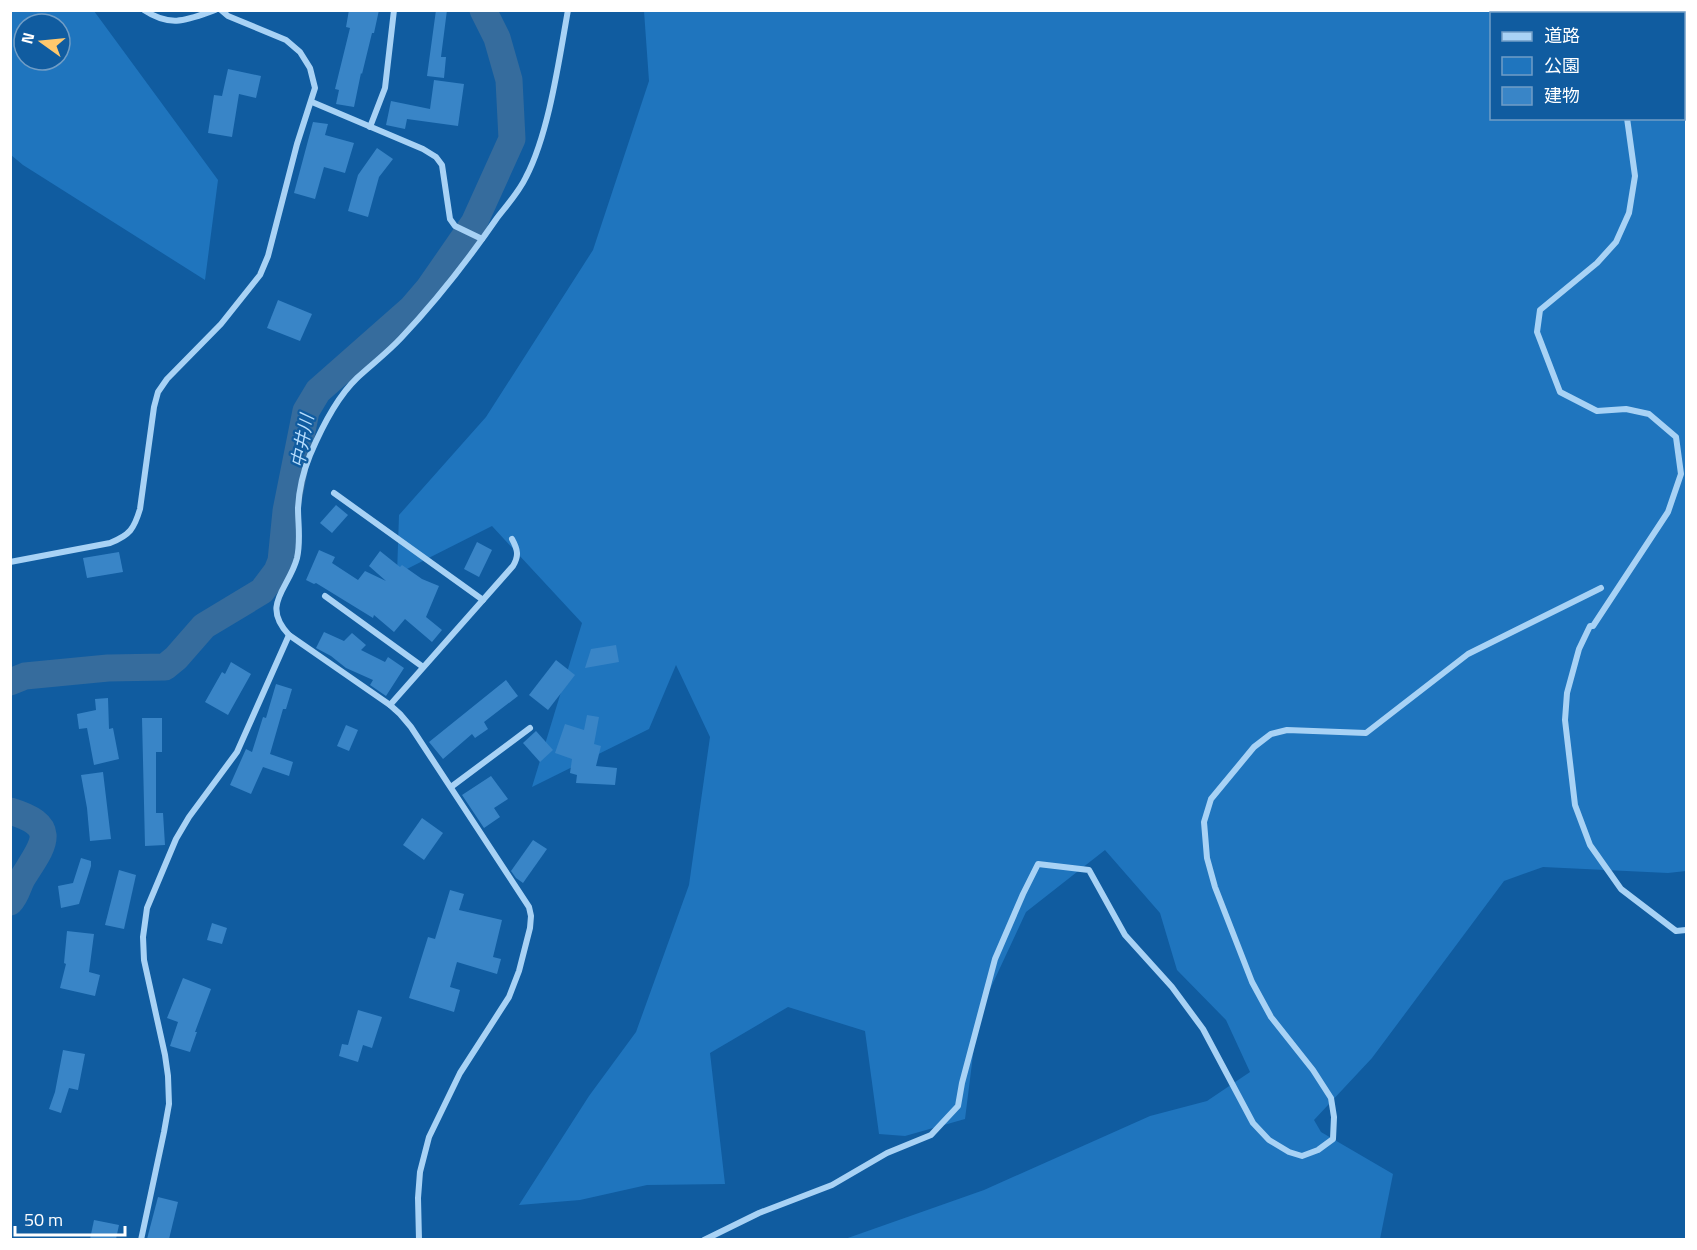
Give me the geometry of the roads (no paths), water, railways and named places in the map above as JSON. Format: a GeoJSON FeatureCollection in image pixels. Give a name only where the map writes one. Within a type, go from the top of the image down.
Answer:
{"type":"FeatureCollection","features":[{"type":"Feature","properties":{"kind":"street"},"geometry":{"type":"LineString","coordinates":[[144,10],[156,19],[169,22],[189,19],[215,10]]}},
{"type":"Feature","properties":{"kind":"street"},"geometry":{"type":"LineString","coordinates":[[10,562],[110,543],[125,536],[136,524],[158,392],[167,379],[221,324],[260,275],[268,256],[297,144],[315,88],[310,68],[300,52],[286,40],[228,16],[221,10]]}},
{"type":"Feature","properties":{"kind":"street"},"geometry":{"type":"LineString","coordinates":[[370,127],[385,88],[394,10]]}},
{"type":"Feature","properties":{"kind":"street"},"geometry":{"type":"LineString","coordinates":[[419,1239],[420,1172],[429,1137],[460,1073],[509,997],[519,971],[531,916],[529,907],[411,727],[390,705],[290,635],[279,624],[276,612],[277,600],[294,568],[298,550],[299,494],[303,474],[337,402],[356,380],[392,348],[416,322],[482,239],[526,178],[542,134],[568,10]]}},
{"type":"Feature","properties":{"kind":"street"},"geometry":{"type":"LineString","coordinates":[[312,102],[423,149],[436,157],[442,165],[446,206],[450,219],[455,226],[482,239]]}},
{"type":"Feature","properties":{"kind":"street"},"geometry":{"type":"LineString","coordinates":[[1627,120],[1635,176],[1629,213],[1616,242],[1597,263],[1540,310],[1537,332],[1560,392],[1597,411],[1626,409],[1649,414],[1676,436],[1681,474],[1668,512],[1593,626],[1590,626],[1579,649],[1567,693],[1565,720],[1575,805],[1590,845],[1621,889],[1676,931],[1686,930]]}},
{"type":"Feature","properties":{"kind":"street"},"geometry":{"type":"LineString","coordinates":[[334,493],[483,600]]}},
{"type":"Feature","properties":{"kind":"street"},"geometry":{"type":"LineString","coordinates":[[390,705],[513,566],[518,558],[512,539]]}},
{"type":"Feature","properties":{"kind":"street"},"geometry":{"type":"LineString","coordinates":[[704,1239],[832,1185],[887,1154],[931,1135],[958,1106],[995,959],[1038,864],[1089,870],[1125,935],[1172,987],[1203,1029],[1253,1123],[1269,1140],[1289,1152],[1302,1156],[1318,1150],[1333,1139],[1334,1118],[1331,1098],[1271,1017],[1252,982],[1215,887],[1207,858],[1204,822],[1211,800],[1250,751],[1271,734],[1287,730],[1366,733],[1468,654],[1601,588]]}},
{"type":"Feature","properties":{"kind":"street"},"geometry":{"type":"LineString","coordinates":[[325,596],[423,667]]}},
{"type":"Feature","properties":{"kind":"street"},"geometry":{"type":"LineString","coordinates":[[141,1239],[169,1104],[168,1076],[144,960],[143,937],[147,908],[176,839],[189,817],[237,752],[290,635]]}},
{"type":"Feature","properties":{"kind":"street"},"geometry":{"type":"LineString","coordinates":[[451,787],[530,728]]}},
{"type":"Feature","properties":{"kind":"waterway","name":"中井川"},"geometry":{"type":"LineString","coordinates":[[10,682],[25,676],[108,668],[165,667],[204,626],[262,591],[277,571],[281,561],[286,511],[306,411],[318,391],[411,309],[429,288],[474,223],[512,139],[509,80],[497,38],[483,10]]}},
{"type":"Feature","properties":{"kind":"waterway","name":"中井川"},"geometry":{"type":"LineString","coordinates":[[10,811],[36,823],[42,830],[43,837],[37,855],[10,902]]}}]}
